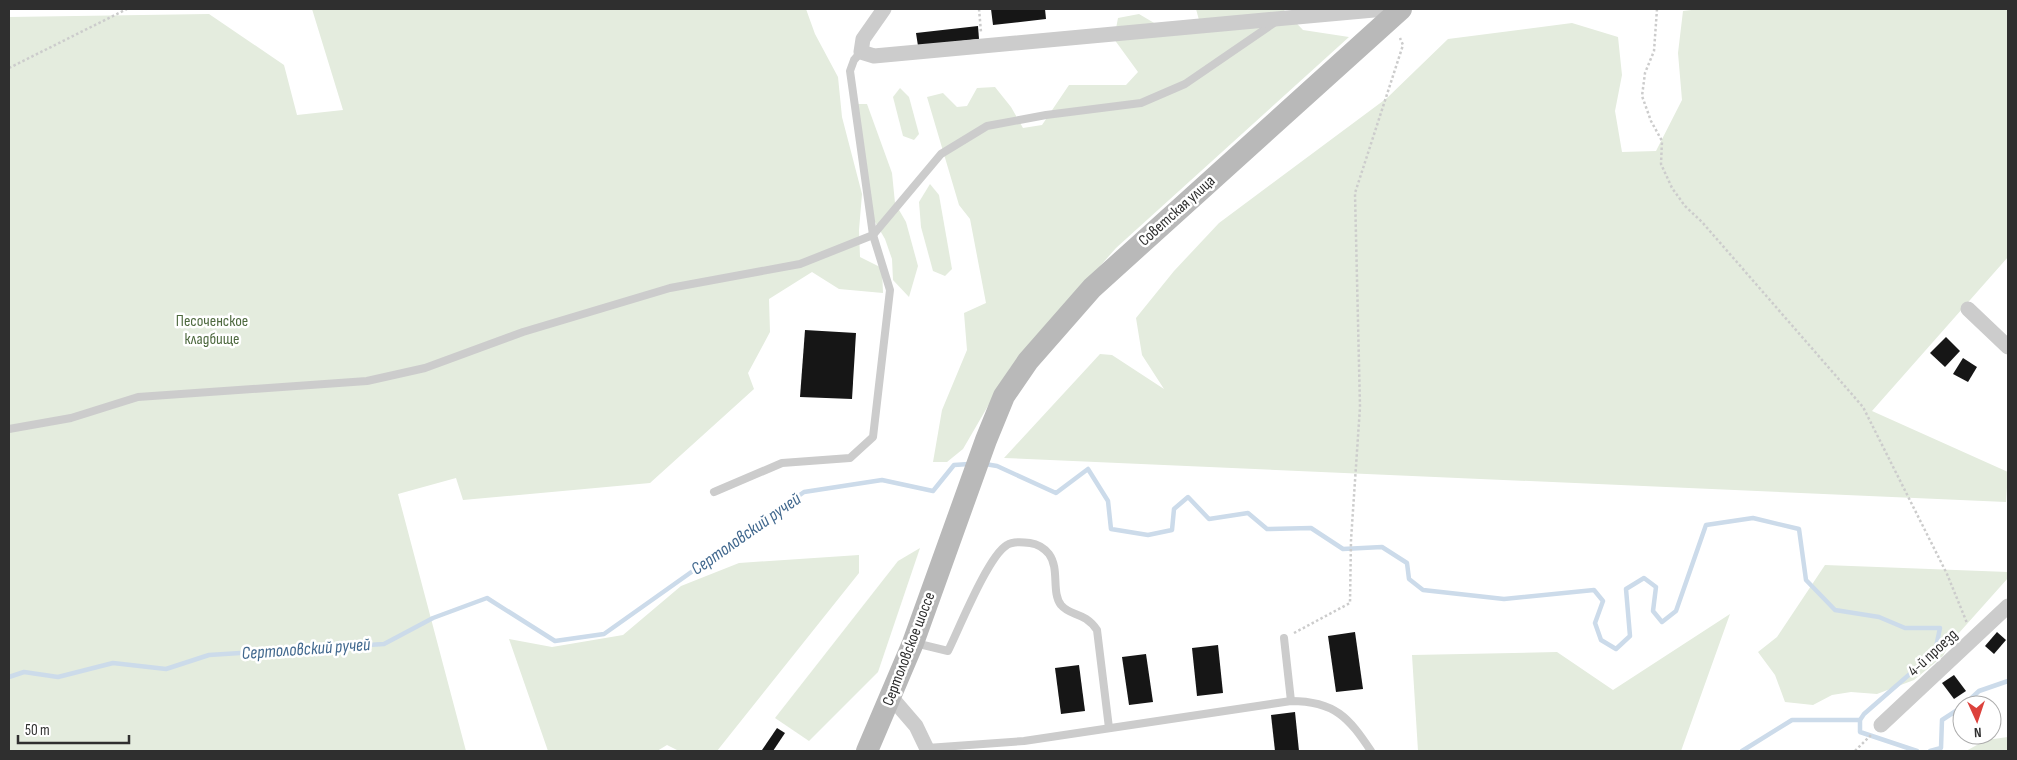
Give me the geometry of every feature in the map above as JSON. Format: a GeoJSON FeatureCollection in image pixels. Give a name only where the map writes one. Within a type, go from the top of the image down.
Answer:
{"type":"FeatureCollection","features":[{"type":"Feature","properties":{"kind":"main road","name":"Советская улица"},"geometry":{"type":"LineString","coordinates":[[963,501],[1004,396],[1028,361],[1092,288],[1401,9]]}},
{"type":"Feature","properties":{"kind":"main road","name":"Сертоловское шоссе"},"geometry":{"type":"LineString","coordinates":[[867,751],[892,697],[913,643],[963,501]]}},
{"type":"Feature","properties":{"kind":"street"},"geometry":{"type":"LineString","coordinates":[[884,9],[863,39],[861,52],[874,56],[1280,18],[1299,13],[1385,9]]}},
{"type":"Feature","properties":{"kind":"street"},"geometry":{"type":"LineString","coordinates":[[1968,309],[2008,347]]}},
{"type":"Feature","properties":{"kind":"street","name":"4-й проезд"},"geometry":{"type":"LineString","coordinates":[[1881,725],[2008,606]]}},
{"type":"Feature","properties":{"kind":"street"},"geometry":{"type":"LineString","coordinates":[[892,697],[916,726],[928,750]]}},
{"type":"Feature","properties":{"kind":"lane"},"geometry":{"type":"LineString","coordinates":[[9,429],[71,418],[138,397],[367,381],[425,368],[523,332],[670,288],[800,264],[873,235],[941,154],[987,126],[1046,114],[1141,103],[1185,84],[1280,18]]}},
{"type":"Feature","properties":{"kind":"lane"},"geometry":{"type":"LineString","coordinates":[[714,492],[782,463],[850,458],[873,437],[890,290],[873,235],[850,71],[854,60],[861,52]]}},
{"type":"Feature","properties":{"kind":"lane"},"geometry":{"type":"LineString","coordinates":[[913,643],[948,651],[992,561],[1007,545],[1022,541],[1037,544],[1049,554],[1055,570],[1060,604],[1068,611],[1090,619],[1098,630],[1109,728]]}},
{"type":"Feature","properties":{"kind":"lane"},"geometry":{"type":"LineString","coordinates":[[1284,638],[1292,701]]}},
{"type":"Feature","properties":{"kind":"lane"},"geometry":{"type":"LineString","coordinates":[[928,750],[1024,741],[1292,701],[1308,701],[1332,708],[1352,723],[1371,751]]}},
{"type":"Feature","properties":{"kind":"path"},"geometry":{"type":"LineString","coordinates":[[9,68],[128,9]]}},
{"type":"Feature","properties":{"kind":"path"},"geometry":{"type":"LineString","coordinates":[[979,9],[983,46]]}},
{"type":"Feature","properties":{"kind":"path"},"geometry":{"type":"LineString","coordinates":[[1657,9],[1654,51],[1645,73],[1642,96],[1651,121],[1662,141],[1661,164],[1672,188],[1685,206],[1702,222],[1863,407],[1947,574],[1973,639]]}},
{"type":"Feature","properties":{"kind":"path"},"geometry":{"type":"LineString","coordinates":[[1284,638],[1350,603],[1351,540],[1360,407],[1355,193],[1402,45],[1400,38]]}},
{"type":"Feature","properties":{"kind":"path"},"geometry":{"type":"LineString","coordinates":[[1855,751],[1862,744]]}},
{"type":"Feature","properties":{"kind":"green space","name":"Песоченское кладбище"},"geometry":{"type":"Polygon","coordinates":[[[312,9],[806,9],[815,34],[838,77],[842,117],[862,194],[859,230],[860,257],[882,268],[883,293],[839,289],[812,272],[769,299],[770,332],[748,373],[754,389],[650,483],[463,500],[456,478],[398,494],[466,751],[9,751],[9,17],[209,14],[284,65],[297,115],[343,110],[312,9]]]}},
{"type":"Feature","properties":{"kind":"green space"},"geometry":{"type":"Polygon","coordinates":[[[1196,9],[1283,9],[1303,30],[1349,37],[1116,248],[1010,368],[963,449],[947,462],[933,462],[942,410],[967,350],[964,313],[986,303],[970,219],[959,205],[927,97],[943,93],[957,107],[967,106],[977,88],[995,87],[1011,107],[1023,128],[1042,125],[1069,85],[1126,85],[1138,72],[1114,39],[1118,18],[1139,14],[1171,33],[1199,20],[1196,9]]]}},
{"type":"Feature","properties":{"kind":"green space"},"geometry":{"type":"Polygon","coordinates":[[[1700,9],[2008,9],[2008,257],[1872,411],[2008,472],[2006,502],[1004,458],[1100,354],[1112,355],[1164,389],[1142,355],[1136,318],[1174,271],[1219,223],[1387,98],[1448,39],[1572,23],[1618,37],[1622,75],[1615,111],[1622,152],[1656,151],[1682,100],[1678,53],[1683,11],[1700,9]]]}},
{"type":"Feature","properties":{"kind":"green space"},"geometry":{"type":"Polygon","coordinates":[[[900,88],[909,97],[919,134],[914,140],[903,136],[893,97],[900,88]]]}},
{"type":"Feature","properties":{"kind":"green space"},"geometry":{"type":"Polygon","coordinates":[[[858,104],[867,104],[892,173],[895,203],[906,222],[918,266],[909,297],[893,280],[892,259],[885,239],[871,215],[858,104]]]}},
{"type":"Feature","properties":{"kind":"green space"},"geometry":{"type":"Polygon","coordinates":[[[930,184],[939,195],[952,269],[945,276],[933,271],[921,227],[919,202],[930,184]]]}},
{"type":"Feature","properties":{"kind":"green space"},"geometry":{"type":"Polygon","coordinates":[[[920,548],[878,672],[809,741],[775,718],[898,561],[920,548]]]}},
{"type":"Feature","properties":{"kind":"green space"},"geometry":{"type":"Polygon","coordinates":[[[859,555],[859,573],[717,751],[679,751],[667,745],[657,751],[548,751],[509,639],[552,647],[623,635],[681,586],[739,563],[859,555]]]}},
{"type":"Feature","properties":{"kind":"green space"},"geometry":{"type":"Polygon","coordinates":[[[1825,565],[2008,572],[2008,578],[1950,643],[1943,656],[1914,680],[1877,694],[1851,692],[1832,695],[1813,705],[1785,702],[1775,675],[1758,652],[1777,637],[1825,565]]]}},
{"type":"Feature","properties":{"kind":"green space"},"geometry":{"type":"Polygon","coordinates":[[[1730,614],[1681,751],[1418,751],[1412,655],[1557,652],[1613,690],[1730,614]]]}},
{"type":"Feature","properties":{"kind":"green space"},"geometry":{"type":"Polygon","coordinates":[[[2008,737],[2008,751],[1966,751],[1977,745],[2002,745],[2002,738],[2008,737]]]}},
{"type":"Feature","properties":{"kind":"building"},"geometry":{"type":"Polygon","coordinates":[[[991,9],[1045,9],[1046,19],[993,25],[991,9]]]}},
{"type":"Feature","properties":{"kind":"building"},"geometry":{"type":"Polygon","coordinates":[[[978,26],[979,39],[918,46],[916,33],[978,26]]]}},
{"type":"Feature","properties":{"kind":"building"},"geometry":{"type":"Polygon","coordinates":[[[805,330],[856,333],[852,399],[800,397],[805,330]]]}},
{"type":"Feature","properties":{"kind":"building"},"geometry":{"type":"Polygon","coordinates":[[[1946,337],[1960,351],[1945,367],[1930,353],[1946,337]]]}},
{"type":"Feature","properties":{"kind":"building"},"geometry":{"type":"Polygon","coordinates":[[[1963,358],[1977,367],[1968,382],[1953,374],[1963,358]]]}},
{"type":"Feature","properties":{"kind":"building"},"geometry":{"type":"Polygon","coordinates":[[[1355,632],[1363,689],[1336,692],[1328,636],[1355,632]]]}},
{"type":"Feature","properties":{"kind":"building"},"geometry":{"type":"Polygon","coordinates":[[[1997,632],[2006,640],[1994,654],[1985,646],[1997,632]]]}},
{"type":"Feature","properties":{"kind":"building"},"geometry":{"type":"Polygon","coordinates":[[[1218,645],[1223,693],[1197,696],[1192,648],[1218,645]]]}},
{"type":"Feature","properties":{"kind":"building"},"geometry":{"type":"Polygon","coordinates":[[[1146,654],[1153,702],[1129,705],[1122,657],[1146,654]]]}},
{"type":"Feature","properties":{"kind":"building"},"geometry":{"type":"Polygon","coordinates":[[[1079,665],[1085,711],[1061,714],[1055,668],[1079,665]]]}},
{"type":"Feature","properties":{"kind":"building"},"geometry":{"type":"Polygon","coordinates":[[[1954,675],[1966,691],[1960,695],[1952,696],[1942,683],[1954,675]]]}},
{"type":"Feature","properties":{"kind":"building"},"geometry":{"type":"Polygon","coordinates":[[[1295,712],[1299,751],[1275,751],[1271,715],[1295,712]]]}},
{"type":"Feature","properties":{"kind":"building"},"geometry":{"type":"Polygon","coordinates":[[[777,728],[785,733],[773,751],[762,750],[777,728]]]}},
{"type":"Feature","properties":{"kind":"waterway","name":"Сертоловский ручей"},"geometry":{"type":"LineString","coordinates":[[9,677],[24,672],[58,677],[113,663],[166,669],[209,655],[384,644],[433,618],[487,598],[555,641],[604,634],[804,492],[882,480],[933,491],[954,465],[969,464]]}},
{"type":"Feature","properties":{"kind":"waterway","name":"Сертоловский ручей"},"geometry":{"type":"LineString","coordinates":[[985,464],[997,466],[1056,493],[1088,469],[1108,501],[1111,529],[1148,535],[1172,530],[1174,509],[1188,497],[1209,519],[1248,513],[1267,529],[1311,528],[1343,549],[1382,547],[1407,563],[1409,579],[1423,590],[1504,599],[1594,590],[1603,601],[1595,623],[1601,640],[1616,649],[1630,636],[1626,589],[1644,578],[1656,587],[1653,611],[1662,622],[1676,611],[1706,525],[1753,518],[1799,529],[1806,580],[1835,610],[1879,617],[1905,628],[1940,628],[1935,652],[1864,714],[1860,720],[1860,732],[1917,751]]}},
{"type":"Feature","properties":{"kind":"waterway","name":"Сертоловский ручей"},"geometry":{"type":"LineString","coordinates":[[1975,695],[1979,691],[2008,681]]}},
{"type":"Feature","properties":{"kind":"waterway","name":"Сертоловский ручей"},"geometry":{"type":"LineString","coordinates":[[1930,751],[1941,748],[1942,720],[1952,714]]}},
{"type":"Feature","properties":{"kind":"waterway"},"geometry":{"type":"LineString","coordinates":[[1742,751],[1792,720],[1860,720]]}}]}
